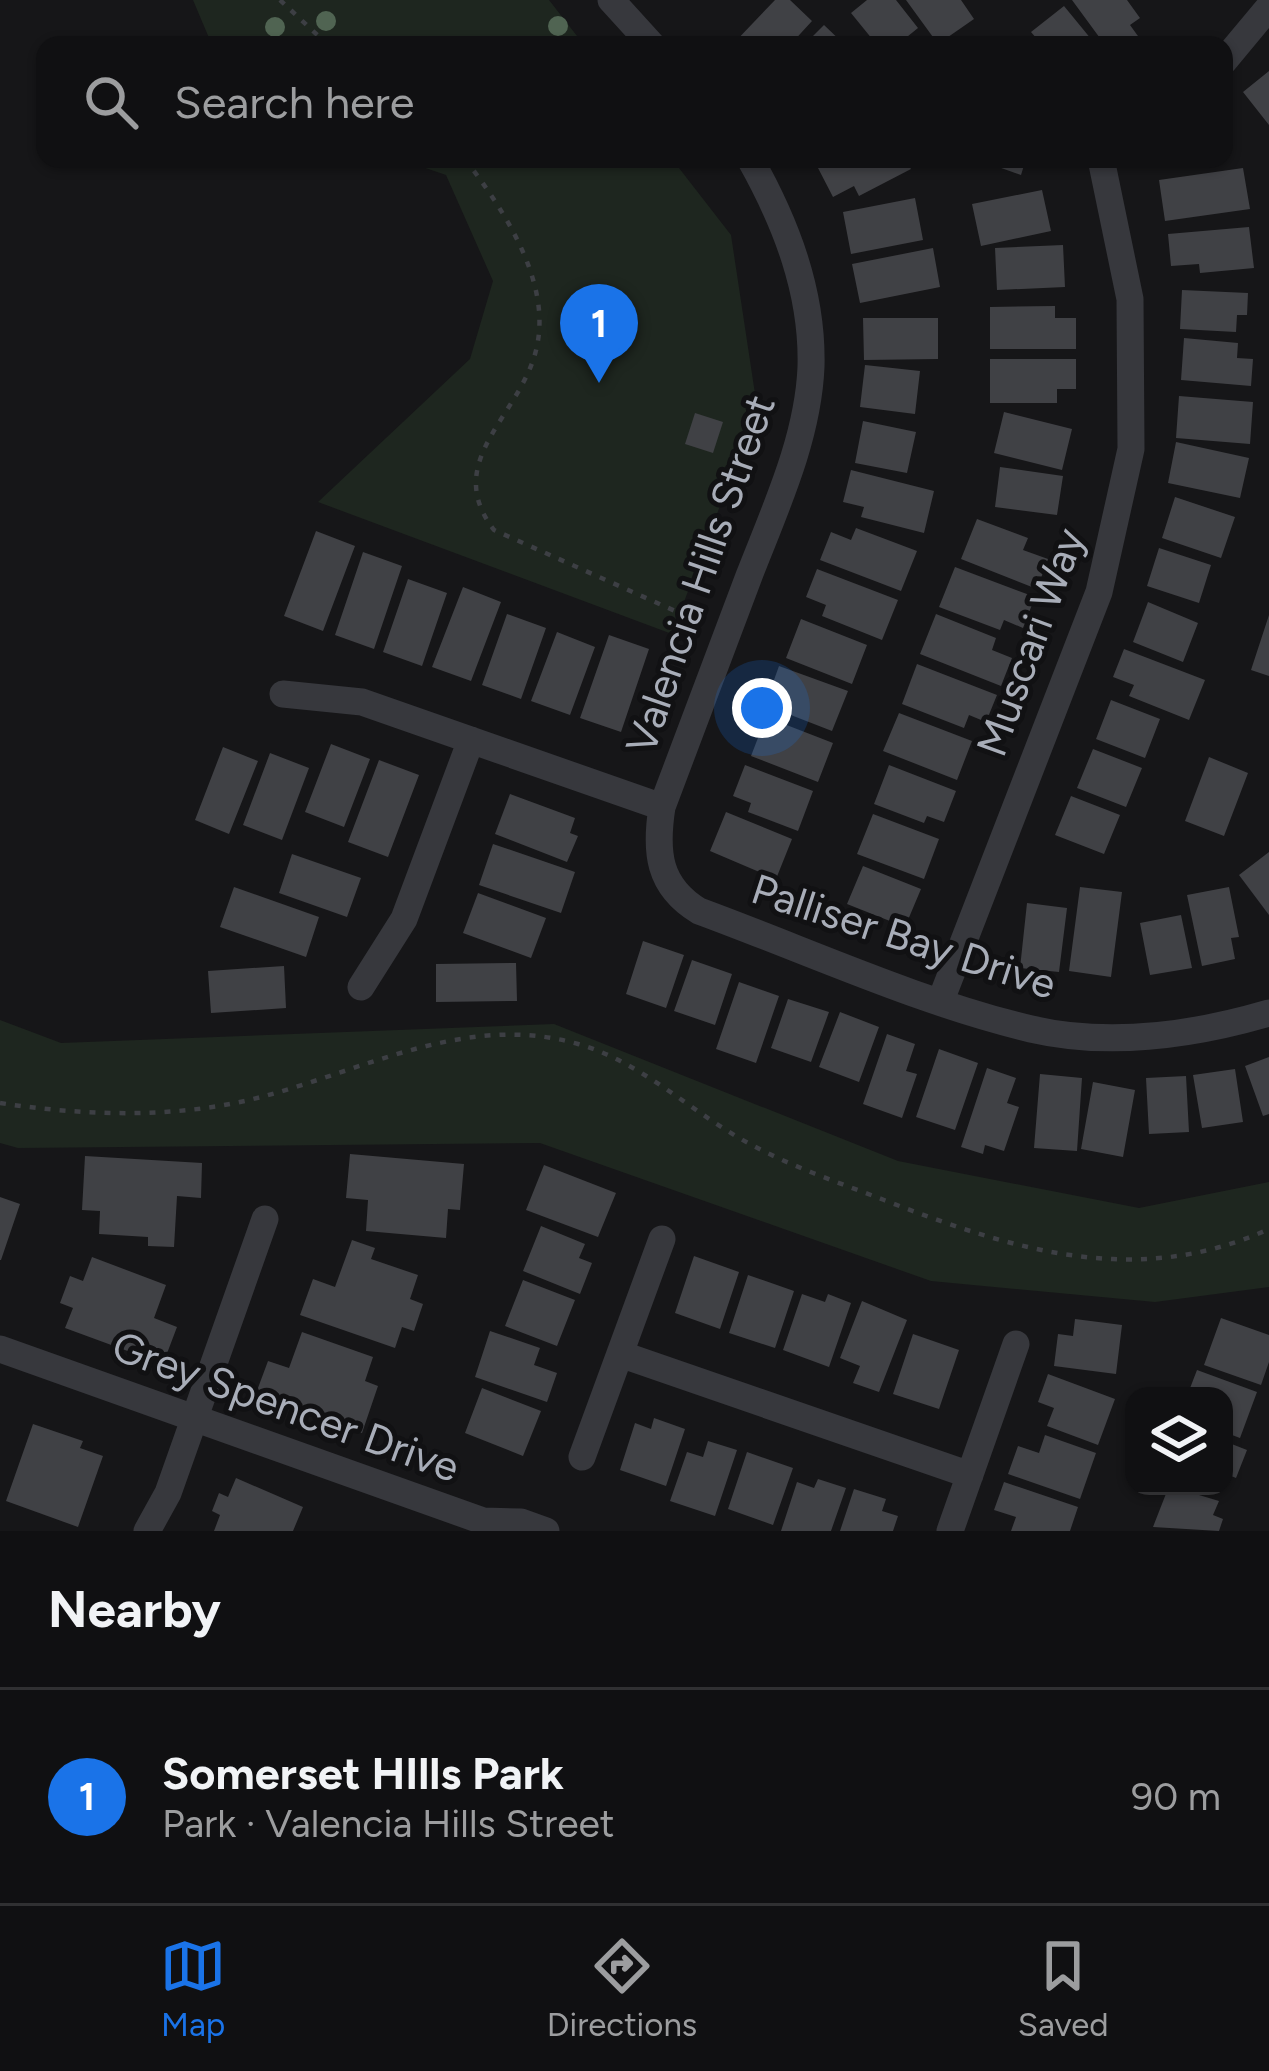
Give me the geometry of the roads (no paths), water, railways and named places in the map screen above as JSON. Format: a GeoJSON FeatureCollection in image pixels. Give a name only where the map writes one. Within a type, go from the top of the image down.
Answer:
{"type":"FeatureCollection","features":[{"type":"Feature","properties":{"kind":"street"},"geometry":{"type":"LineString","coordinates":[[611,0],[644,36]]}},
{"type":"Feature","properties":{"kind":"street"},"geometry":{"type":"LineString","coordinates":[[1233,50],[1269,7]]}},
{"type":"Feature","properties":{"kind":"street","name":"Valencia Hills Street"},"geometry":{"type":"LineString","coordinates":[[666,881],[658,846],[662,807],[785,485],[807,404],[811,365],[803,287],[772,199],[756,168]]}},
{"type":"Feature","properties":{"kind":"street","name":"Muscari Way"},"geometry":{"type":"LineString","coordinates":[[941,1000],[1099,592],[1127,469],[1134,359],[1130,299],[1103,168]]}},
{"type":"Feature","properties":{"kind":"street"},"geometry":{"type":"LineString","coordinates":[[283,694],[362,702],[662,807]]}},
{"type":"Feature","properties":{"kind":"street"},"geometry":{"type":"LineString","coordinates":[[361,987],[404,919],[471,740]]}},
{"type":"Feature","properties":{"kind":"street","name":"Palliser Bay Drive"},"geometry":{"type":"LineString","coordinates":[[666,881],[699,911],[1033,1030],[1093,1036],[1215,1029],[1269,1013]]}},
{"type":"Feature","properties":{"kind":"street"},"geometry":{"type":"LineString","coordinates":[[147,1531],[168,1493],[265,1219]]}},
{"type":"Feature","properties":{"kind":"street"},"geometry":{"type":"LineString","coordinates":[[581,1457],[662,1239]]}},
{"type":"Feature","properties":{"kind":"street"},"geometry":{"type":"LineString","coordinates":[[950,1531],[1016,1344]]}},
{"type":"Feature","properties":{"kind":"street","name":"Grey Spencer Drive"},"geometry":{"type":"LineString","coordinates":[[0,1349],[483,1521],[521,1522],[546,1531]]}},
{"type":"Feature","properties":{"kind":"street"},"geometry":{"type":"LineString","coordinates":[[620,1354],[970,1474]]}},
{"type":"Feature","properties":{"kind":"place","name":"Somerset HIlls Park"},"geometry":{"type":"Point","coordinates":[599,383]}}]}
